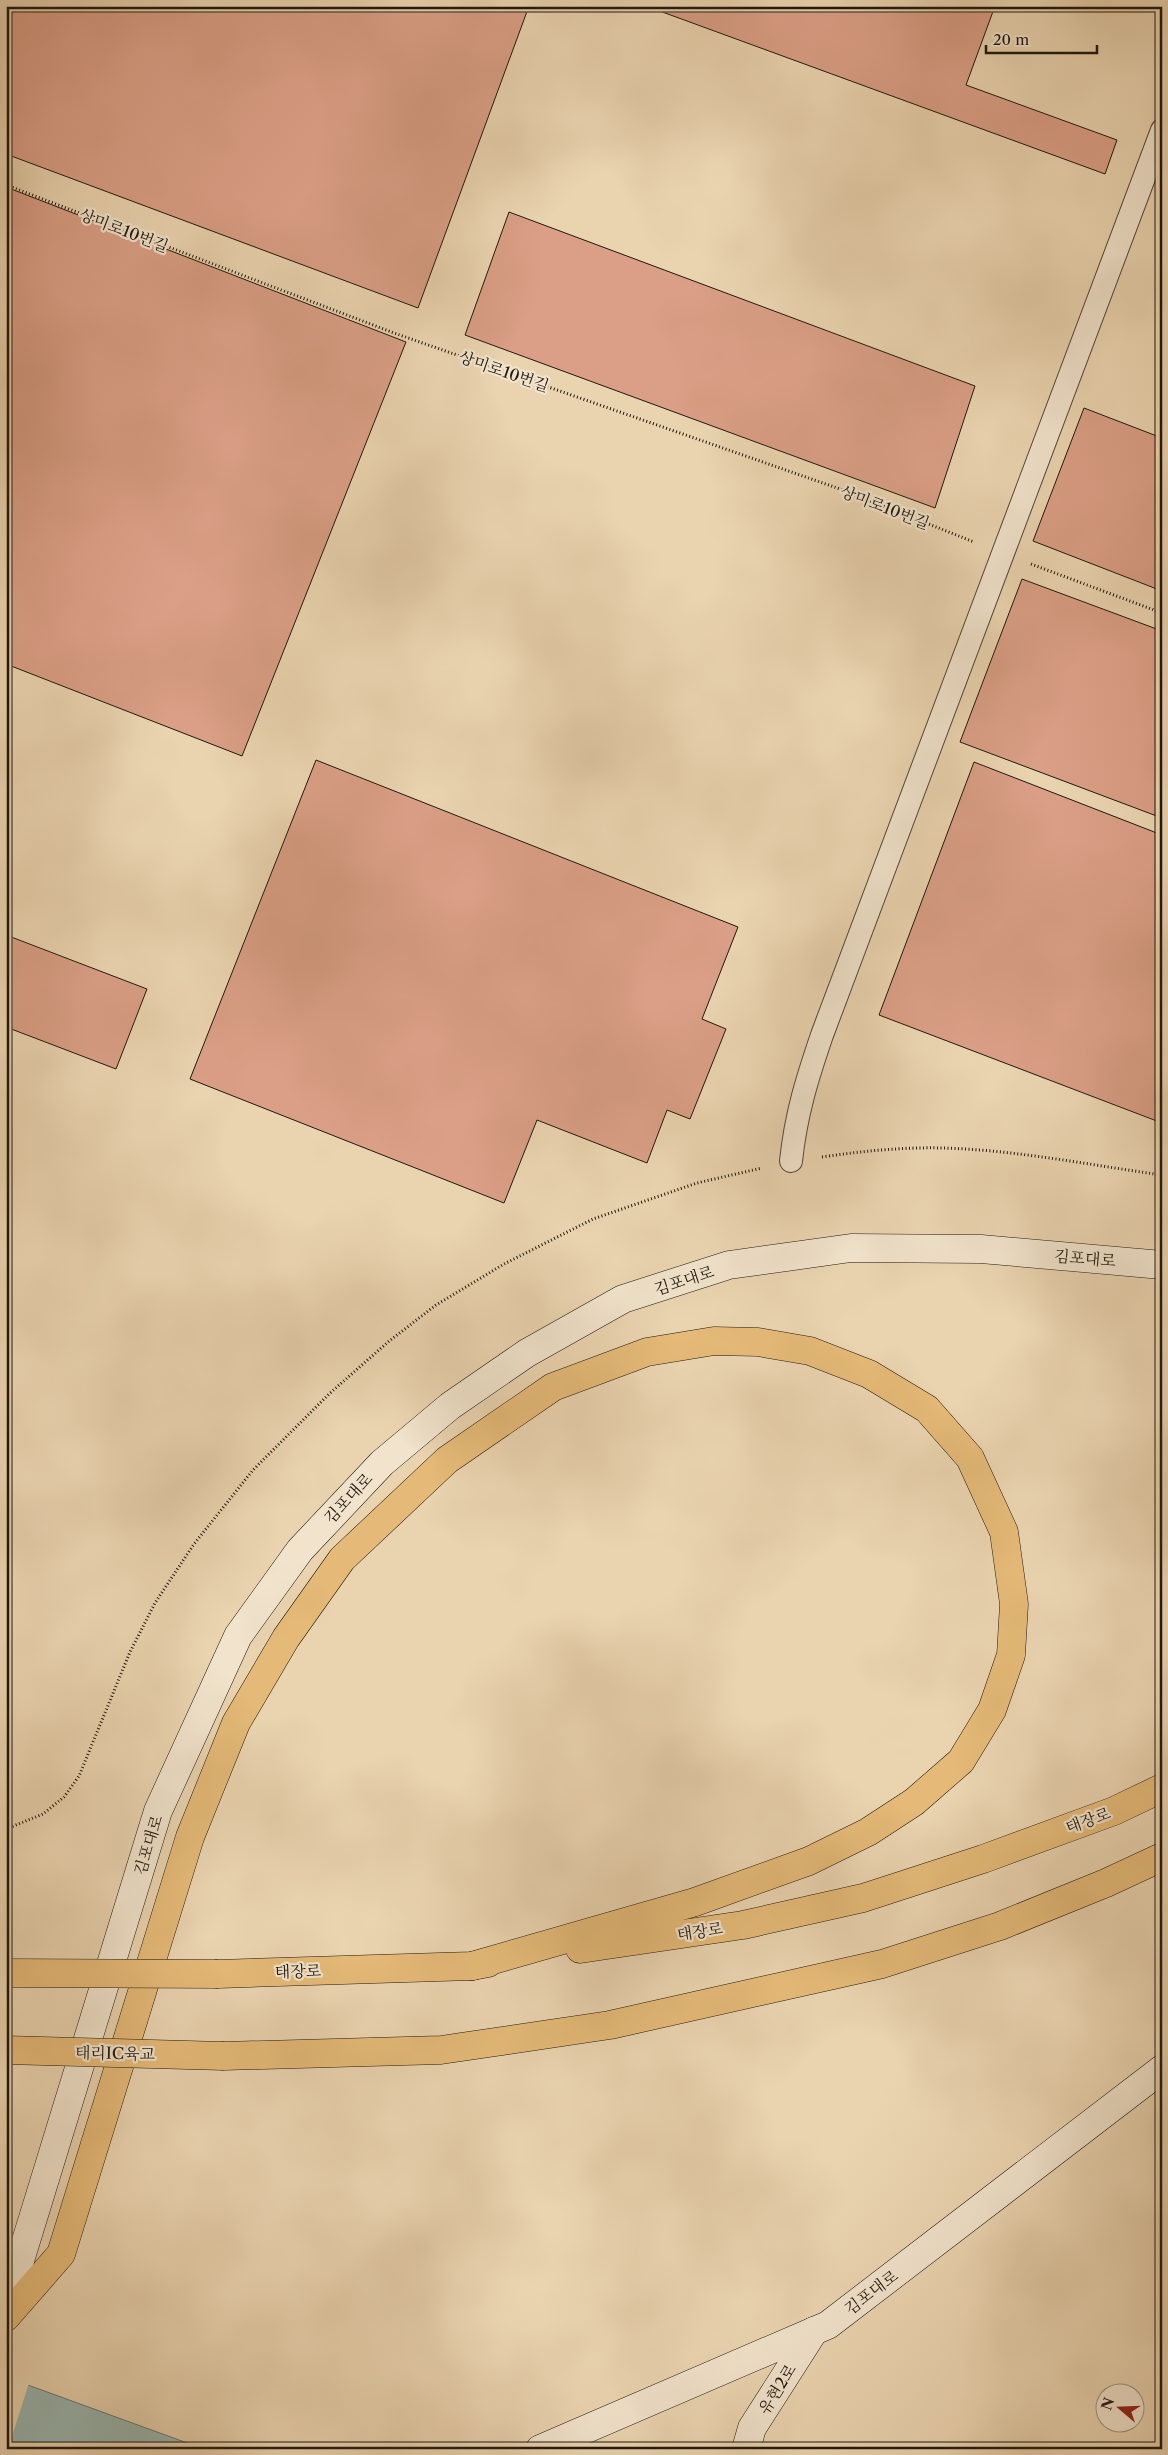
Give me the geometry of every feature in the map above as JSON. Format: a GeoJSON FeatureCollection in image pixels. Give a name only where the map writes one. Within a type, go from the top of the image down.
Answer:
{"type":"FeatureCollection","features":[{"type":"Feature","properties":{"kind":"main road","name":"김포대로"},"geometry":{"type":"LineString","coordinates":[[6,2306],[158,1811],[238,1636],[300,1550],[382,1463],[450,1406],[527,1353],[623,1299],[729,1265],[851,1248],[980,1249],[1162,1265]]}},
{"type":"Feature","properties":{"kind":"main road"},"geometry":{"type":"LineString","coordinates":[[6,2317],[60,2254],[190,1837],[236,1723],[286,1638],[342,1558],[447,1460],[553,1387],[648,1352],[714,1341],[758,1342],[810,1351],[869,1374],[927,1409],[970,1458],[1004,1532],[1014,1604],[1011,1655],[996,1701],[961,1761],[914,1802],[868,1832],[809,1861],[695,1902],[472,1966]]}},
{"type":"Feature","properties":{"kind":"main road","name":"태장로"},"geometry":{"type":"LineString","coordinates":[[6,1973],[218,1974],[472,1966],[743,1925],[863,1898],[983,1859],[1114,1811],[1162,1788]]}},
{"type":"Feature","properties":{"kind":"main road","name":"태리IC육교"},"geometry":{"type":"LineString","coordinates":[[6,2050],[224,2056],[441,2050],[610,2025],[882,1964],[1000,1926],[1106,1883],[1162,1857]]}},
{"type":"Feature","properties":{"kind":"main road","name":"김포대로"},"geometry":{"type":"LineString","coordinates":[[540,2449],[828,2325],[1162,2069]]}},
{"type":"Feature","properties":{"kind":"main road","name":"유현2로"},"geometry":{"type":"LineString","coordinates":[[746,2449],[752,2428],[814,2331]]}},
{"type":"Feature","properties":{"kind":"lane"},"geometry":{"type":"LineString","coordinates":[[791,1161],[796,1120],[816,1051],[918,774],[1162,130]]}},
{"type":"Feature","properties":{"kind":"path","name":"상미로10번길"},"geometry":{"type":"LineString","coordinates":[[6,185],[394,334],[822,483],[1162,613]]}},
{"type":"Feature","properties":{"kind":"water"},"geometry":{"type":"Polygon","coordinates":[[[6,2377],[190,2444],[201,2449],[6,2449],[6,2377]]]}},
{"type":"Feature","properties":{"kind":"pier"},"geometry":{"type":"Polygon","coordinates":[[[6,2375],[29,2383],[8,2449],[6,2449],[6,2375]]]}},
{"type":"Feature","properties":{"kind":"building"},"geometry":{"type":"Polygon","coordinates":[[[6,6],[529,6],[418,308],[6,154],[6,6]]]}},
{"type":"Feature","properties":{"kind":"building"},"geometry":{"type":"Polygon","coordinates":[[[646,6],[995,6],[966,85],[1117,140],[1105,174],[646,6]]]}},
{"type":"Feature","properties":{"kind":"building"},"geometry":{"type":"Polygon","coordinates":[[[6,187],[406,342],[242,756],[6,664],[6,187]]]}},
{"type":"Feature","properties":{"kind":"building"},"geometry":{"type":"Polygon","coordinates":[[[509,212],[975,386],[935,508],[465,335],[509,212]]]}},
{"type":"Feature","properties":{"kind":"building"},"geometry":{"type":"Polygon","coordinates":[[[1084,408],[1162,438],[1162,591],[1033,541],[1084,408]]]}},
{"type":"Feature","properties":{"kind":"building"},"geometry":{"type":"Polygon","coordinates":[[[1022,579],[1162,631],[1162,818],[960,742],[1022,579]]]}},
{"type":"Feature","properties":{"kind":"building"},"geometry":{"type":"Polygon","coordinates":[[[316,760],[738,927],[702,1019],[726,1029],[690,1119],[667,1110],[647,1163],[537,1120],[504,1203],[190,1079],[316,760]]]}},
{"type":"Feature","properties":{"kind":"building"},"geometry":{"type":"Polygon","coordinates":[[[974,762],[1162,835],[1162,1123],[879,1015],[974,762]]]}},
{"type":"Feature","properties":{"kind":"building"},"geometry":{"type":"Polygon","coordinates":[[[6,935],[147,989],[116,1069],[6,1027],[6,935]]]}}]}
